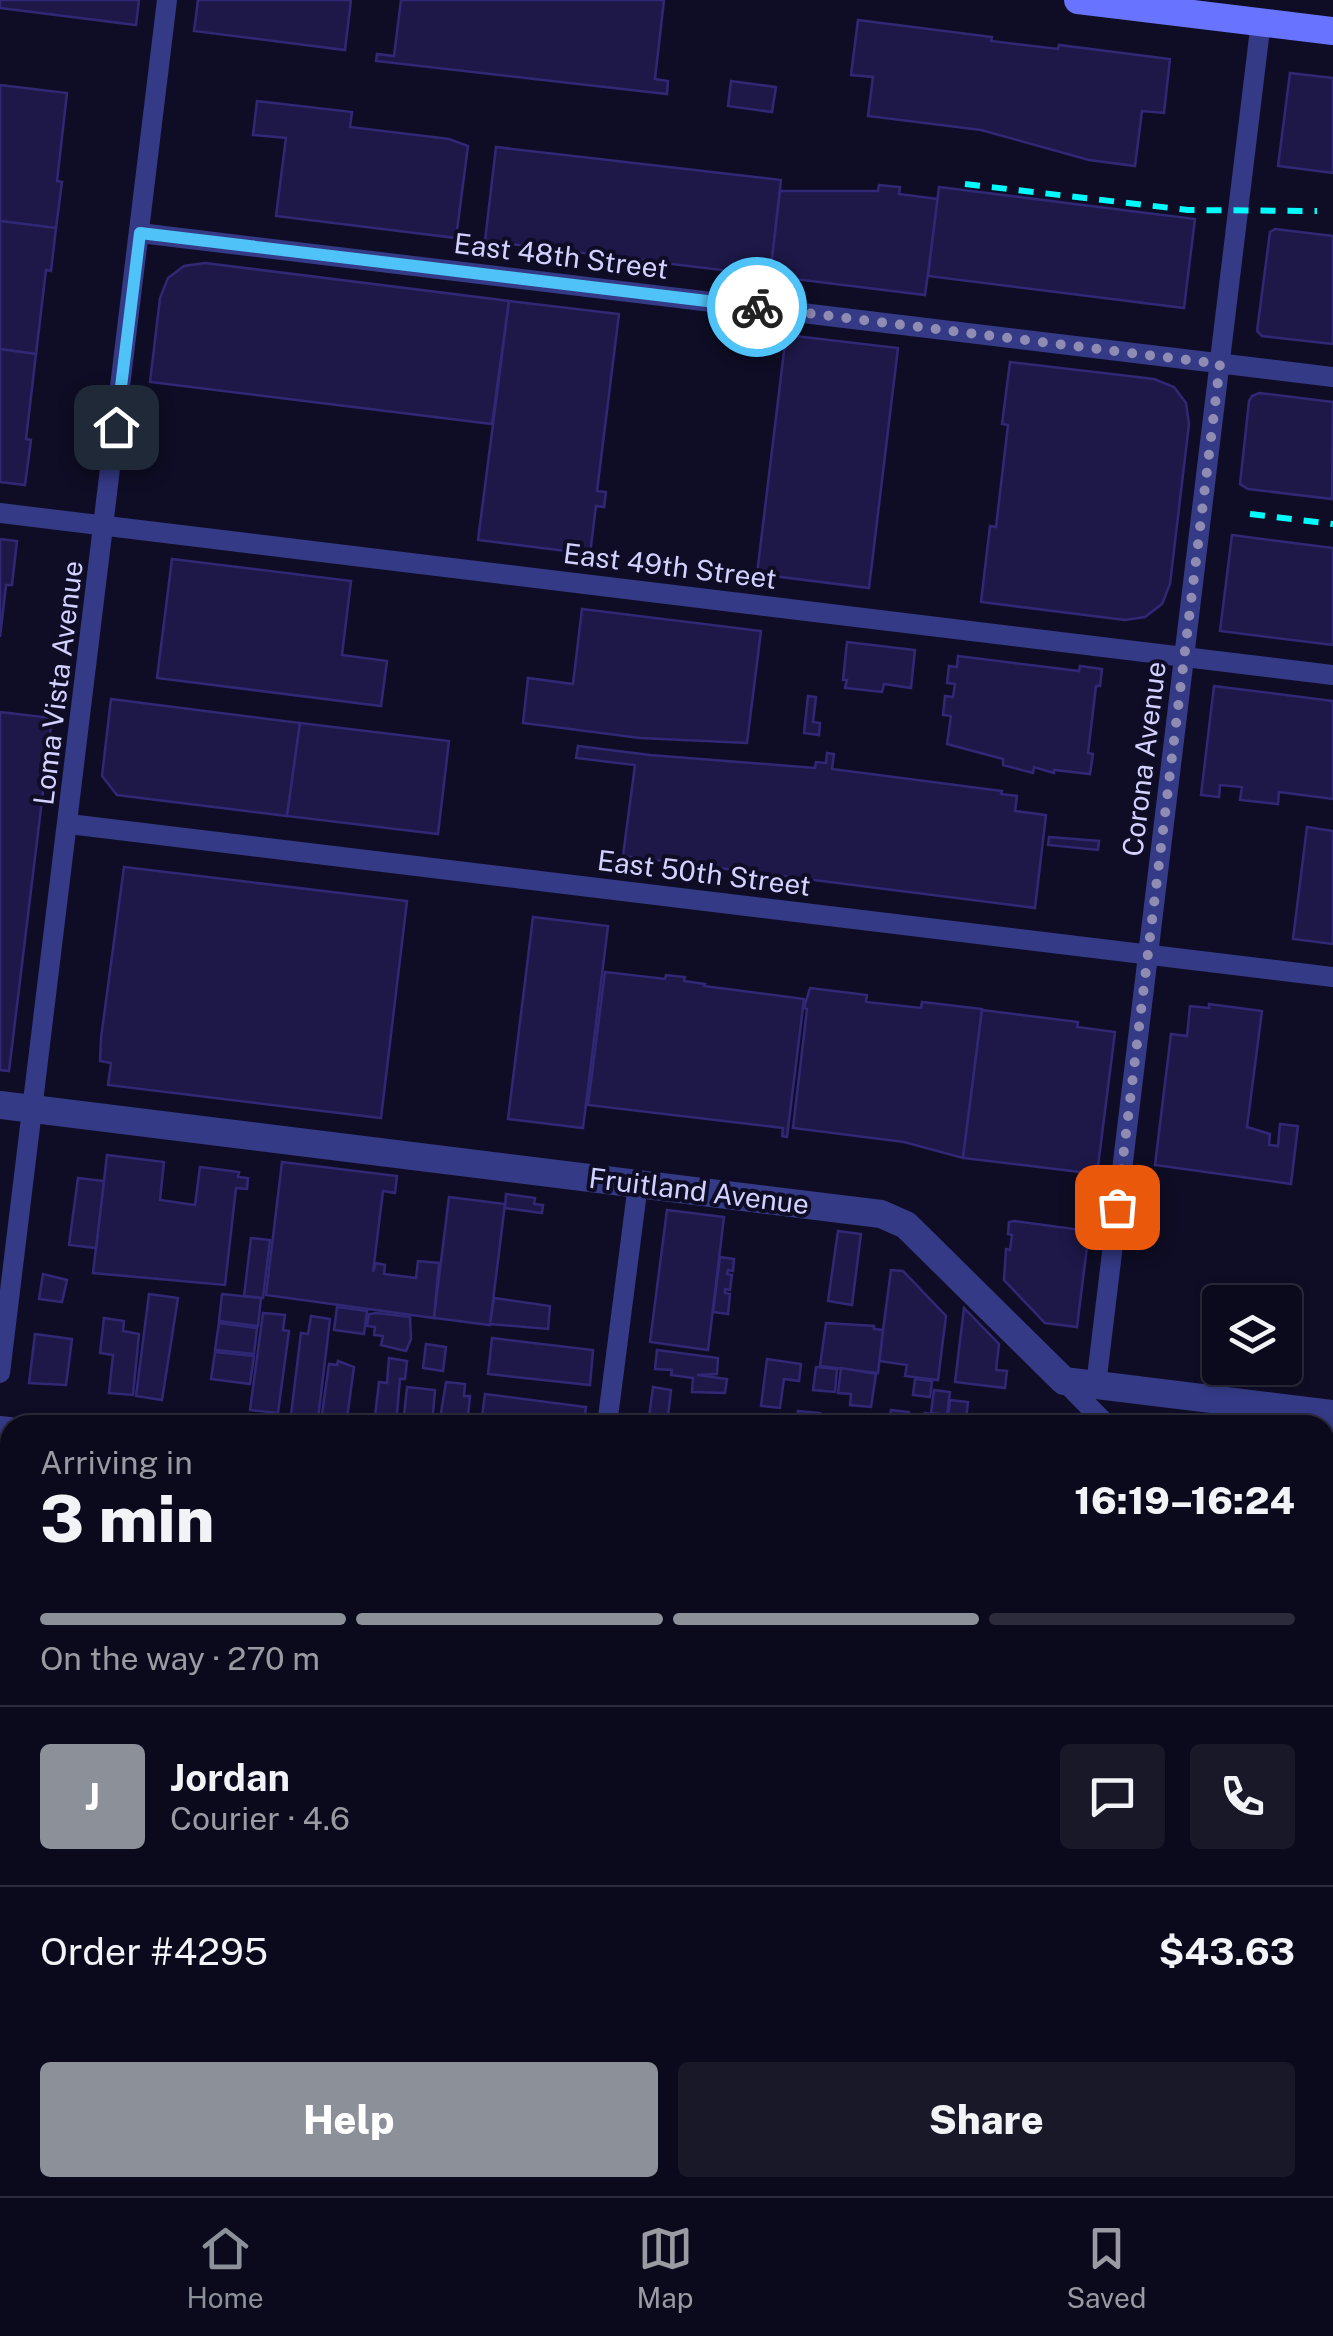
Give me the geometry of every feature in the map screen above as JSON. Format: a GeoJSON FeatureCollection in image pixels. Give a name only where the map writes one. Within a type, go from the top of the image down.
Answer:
{"type":"FeatureCollection","features":[{"type":"Feature","properties":{"kind":"main road"},"geometry":{"type":"LineString","coordinates":[[1078,0],[1333,31]]}},
{"type":"Feature","properties":{"kind":"street","name":"Loma Vista Avenue"},"geometry":{"type":"LineString","coordinates":[[0,1373],[168,0]]}},
{"type":"Feature","properties":{"kind":"street","name":"Corona Avenue"},"geometry":{"type":"LineString","coordinates":[[1096,1385],[1262,21]]}},
{"type":"Feature","properties":{"kind":"street","name":"East 48th Street"},"geometry":{"type":"LineString","coordinates":[[140,233],[1333,377]]}},
{"type":"Feature","properties":{"kind":"street","name":"East 49th Street"},"geometry":{"type":"LineString","coordinates":[[0,513],[1333,674]]}},
{"type":"Feature","properties":{"kind":"street","name":"East 50th Street"},"geometry":{"type":"LineString","coordinates":[[69,824],[1333,977]]}},
{"type":"Feature","properties":{"kind":"street","name":"Fruitland Avenue"},"geometry":{"type":"LineString","coordinates":[[0,1105],[891,1217],[906,1225],[1064,1381]]}},
{"type":"Feature","properties":{"kind":"street"},"geometry":{"type":"LineString","coordinates":[[608,1415],[638,1184]]}},
{"type":"Feature","properties":{"kind":"street"},"geometry":{"type":"LineString","coordinates":[[1064,1381],[1333,1414]]}},
{"type":"Feature","properties":{"kind":"street"},"geometry":{"type":"LineString","coordinates":[[1064,1381],[1098,1415]]}},
{"type":"Feature","properties":{"kind":"building"},"geometry":{"type":"Polygon","coordinates":[[[0,0],[139,0],[136,25],[0,8],[0,0]]]}},
{"type":"Feature","properties":{"kind":"building"},"geometry":{"type":"Polygon","coordinates":[[[198,0],[351,0],[345,50],[194,31],[198,0]]]}},
{"type":"Feature","properties":{"kind":"building"},"geometry":{"type":"Polygon","coordinates":[[[401,0],[664,0],[655,79],[668,81],[667,94],[376,61],[377,54],[394,56],[401,0]]]}},
{"type":"Feature","properties":{"kind":"building"},"geometry":{"type":"Polygon","coordinates":[[[858,20],[992,37],[991,41],[1170,59],[1164,113],[1142,111],[1135,166],[1089,160],[981,130],[868,116],[873,77],[851,75],[858,20]]]}},
{"type":"Feature","properties":{"kind":"building"},"geometry":{"type":"Polygon","coordinates":[[[1290,73],[1333,78],[1333,173],[1278,166],[1290,73]]]}},
{"type":"Feature","properties":{"kind":"building"},"geometry":{"type":"Polygon","coordinates":[[[731,81],[776,87],[772,112],[728,106],[731,81]]]}},
{"type":"Feature","properties":{"kind":"building"},"geometry":{"type":"Polygon","coordinates":[[[0,85],[67,93],[56,228],[0,221],[0,85]]]}},
{"type":"Feature","properties":{"kind":"building"},"geometry":{"type":"Polygon","coordinates":[[[257,101],[352,112],[350,127],[449,139],[468,146],[456,238],[276,216],[286,138],[253,135],[257,101]]]}},
{"type":"Feature","properties":{"kind":"building"},"geometry":{"type":"Polygon","coordinates":[[[496,147],[781,180],[770,276],[485,241],[496,147]]]}},
{"type":"Feature","properties":{"kind":"building"},"geometry":{"type":"Polygon","coordinates":[[[879,185],[900,187],[899,194],[938,199],[925,295],[770,276],[780,191],[878,191],[879,185]]]}},
{"type":"Feature","properties":{"kind":"building"},"geometry":{"type":"Polygon","coordinates":[[[939,187],[1195,219],[1184,308],[928,276],[939,187]]]}},
{"type":"Feature","properties":{"kind":"building"},"geometry":{"type":"Polygon","coordinates":[[[0,221],[56,228],[51,271],[46,270],[36,354],[0,349],[0,221]]]}},
{"type":"Feature","properties":{"kind":"building"},"geometry":{"type":"Polygon","coordinates":[[[1275,229],[1333,236],[1333,344],[1262,336],[1257,331],[1270,232],[1275,229]]]}},
{"type":"Feature","properties":{"kind":"building"},"geometry":{"type":"Polygon","coordinates":[[[205,263],[509,301],[492,424],[150,382],[160,298],[168,278],[184,266],[205,263]]]}},
{"type":"Feature","properties":{"kind":"building"},"geometry":{"type":"Polygon","coordinates":[[[509,301],[619,314],[597,491],[606,492],[604,507],[596,506],[590,554],[478,540],[509,301]]]}},
{"type":"Feature","properties":{"kind":"building"},"geometry":{"type":"Polygon","coordinates":[[[786,335],[898,348],[869,588],[757,574],[786,335]]]}},
{"type":"Feature","properties":{"kind":"building"},"geometry":{"type":"Polygon","coordinates":[[[0,349],[36,354],[25,485],[0,482],[0,349]]]}},
{"type":"Feature","properties":{"kind":"building"},"geometry":{"type":"Polygon","coordinates":[[[1010,362],[1154,379],[1174,387],[1186,403],[1189,424],[1170,584],[1162,604],[1145,617],[1125,620],[981,602],[990,526],[996,527],[1008,425],[1002,424],[1010,362]]]}},
{"type":"Feature","properties":{"kind":"building"},"geometry":{"type":"Polygon","coordinates":[[[1259,393],[1333,402],[1332,499],[1248,489],[1240,484],[1249,401],[1259,393]]]}},
{"type":"Feature","properties":{"kind":"building"},"geometry":{"type":"Polygon","coordinates":[[[1232,535],[1333,548],[1333,645],[1220,631],[1232,535]]]}},
{"type":"Feature","properties":{"kind":"building"},"geometry":{"type":"Polygon","coordinates":[[[0,539],[17,541],[12,585],[6,585],[0,637],[0,539]]]}},
{"type":"Feature","properties":{"kind":"building"},"geometry":{"type":"Polygon","coordinates":[[[172,559],[351,581],[342,655],[387,661],[381,706],[157,678],[172,559]]]}},
{"type":"Feature","properties":{"kind":"building"},"geometry":{"type":"Polygon","coordinates":[[[582,609],[761,631],[747,743],[640,738],[523,723],[528,678],[573,684],[582,609]]]}},
{"type":"Feature","properties":{"kind":"building"},"geometry":{"type":"Polygon","coordinates":[[[847,642],[915,650],[911,688],[884,684],[882,692],[845,688],[847,642]]]}},
{"type":"Feature","properties":{"kind":"building"},"geometry":{"type":"Polygon","coordinates":[[[958,656],[1079,671],[1080,666],[1102,669],[1100,686],[1096,686],[1088,753],[1093,754],[1090,774],[1054,773],[1034,767],[1033,773],[1003,765],[1003,759],[947,744],[951,716],[943,715],[945,696],[953,697],[955,684],[947,683],[949,666],[957,667],[958,656]]]}},
{"type":"Feature","properties":{"kind":"building"},"geometry":{"type":"Polygon","coordinates":[[[1214,686],[1333,701],[1333,799],[1279,792],[1278,804],[1240,800],[1242,787],[1220,785],[1219,797],[1201,795],[1214,686]]]}},
{"type":"Feature","properties":{"kind":"building"},"geometry":{"type":"Polygon","coordinates":[[[808,696],[816,697],[813,722],[820,723],[819,735],[804,733],[808,696]]]}},
{"type":"Feature","properties":{"kind":"building"},"geometry":{"type":"Polygon","coordinates":[[[111,699],[300,723],[287,816],[117,795],[102,776],[111,699]]]}},
{"type":"Feature","properties":{"kind":"building"},"geometry":{"type":"Polygon","coordinates":[[[0,712],[52,718],[9,1071],[0,1070],[0,712]]]}},
{"type":"Feature","properties":{"kind":"building"},"geometry":{"type":"Polygon","coordinates":[[[300,723],[449,741],[438,834],[287,816],[300,723]]]}},
{"type":"Feature","properties":{"kind":"building"},"geometry":{"type":"Polygon","coordinates":[[[578,746],[815,768],[816,762],[826,763],[827,753],[834,754],[832,769],[1017,796],[1015,811],[1046,815],[1035,908],[623,856],[635,765],[576,758],[578,746]]]}},
{"type":"Feature","properties":{"kind":"building"},"geometry":{"type":"Polygon","coordinates":[[[1307,827],[1333,831],[1333,944],[1293,939],[1307,827]]]}},
{"type":"Feature","properties":{"kind":"building"},"geometry":{"type":"Polygon","coordinates":[[[1049,837],[1099,841],[1098,850],[1048,845],[1049,837]]]}},
{"type":"Feature","properties":{"kind":"building"},"geometry":{"type":"Polygon","coordinates":[[[124,867],[407,901],[381,1118],[108,1085],[111,1063],[100,1061],[101,1038],[124,867]]]}},
{"type":"Feature","properties":{"kind":"building"},"geometry":{"type":"Polygon","coordinates":[[[533,917],[608,926],[583,1128],[508,1119],[533,917]]]}},
{"type":"Feature","properties":{"kind":"building"},"geometry":{"type":"Polygon","coordinates":[[[605,972],[665,979],[666,975],[685,977],[684,981],[704,986],[804,999],[787,1137],[782,1136],[783,1128],[588,1105],[605,972]]]}},
{"type":"Feature","properties":{"kind":"building"},"geometry":{"type":"Polygon","coordinates":[[[810,988],[867,995],[866,1002],[921,1008],[922,1002],[982,1009],[963,1158],[904,1142],[793,1128],[807,1009],[804,1008],[810,988]]]}},
{"type":"Feature","properties":{"kind":"building"},"geometry":{"type":"Polygon","coordinates":[[[1209,1004],[1262,1011],[1247,1127],[1270,1134],[1269,1145],[1278,1146],[1280,1124],[1298,1126],[1291,1184],[1155,1165],[1171,1034],[1187,1036],[1190,1006],[1209,1008],[1209,1004]]]}},
{"type":"Feature","properties":{"kind":"building"},"geometry":{"type":"Polygon","coordinates":[[[982,1010],[1078,1022],[1077,1027],[1115,1032],[1097,1174],[963,1158],[982,1010]]]}},
{"type":"Feature","properties":{"kind":"building"},"geometry":{"type":"Polygon","coordinates":[[[107,1155],[164,1162],[160,1200],[195,1205],[200,1167],[239,1172],[238,1177],[248,1178],[247,1189],[236,1188],[225,1285],[93,1273],[107,1155]]]}},
{"type":"Feature","properties":{"kind":"building"},"geometry":{"type":"Polygon","coordinates":[[[282,1162],[397,1176],[395,1193],[383,1191],[373,1272],[376,1263],[385,1265],[384,1274],[416,1278],[418,1261],[439,1263],[434,1318],[266,1295],[282,1162]]]}},
{"type":"Feature","properties":{"kind":"building"},"geometry":{"type":"Polygon","coordinates":[[[78,1178],[104,1181],[96,1248],[69,1245],[78,1178]]]}},
{"type":"Feature","properties":{"kind":"building"},"geometry":{"type":"Polygon","coordinates":[[[506,1194],[535,1198],[534,1204],[543,1205],[542,1213],[505,1208],[506,1194]]]}},
{"type":"Feature","properties":{"kind":"building"},"geometry":{"type":"Polygon","coordinates":[[[449,1197],[505,1204],[490,1325],[434,1318],[449,1197]]]}},
{"type":"Feature","properties":{"kind":"building"},"geometry":{"type":"Polygon","coordinates":[[[667,1210],[724,1217],[708,1350],[650,1342],[667,1210]]]}},
{"type":"Feature","properties":{"kind":"building"},"geometry":{"type":"Polygon","coordinates":[[[1009,1222],[1089,1231],[1077,1327],[1045,1323],[1004,1280],[1006,1249],[1010,1250],[1012,1235],[1008,1234],[1009,1222]]]}},
{"type":"Feature","properties":{"kind":"building"},"geometry":{"type":"Polygon","coordinates":[[[838,1231],[861,1234],[852,1305],[828,1301],[838,1231]]]}},
{"type":"Feature","properties":{"kind":"building"},"geometry":{"type":"Polygon","coordinates":[[[251,1238],[270,1240],[263,1298],[244,1296],[251,1238]]]}},
{"type":"Feature","properties":{"kind":"building"},"geometry":{"type":"Polygon","coordinates":[[[720,1257],[734,1259],[733,1271],[728,1270],[727,1274],[732,1275],[730,1290],[725,1289],[730,1294],[728,1314],[713,1312],[720,1257]]]}},
{"type":"Feature","properties":{"kind":"building"},"geometry":{"type":"Polygon","coordinates":[[[891,1270],[903,1271],[946,1316],[938,1380],[905,1376],[907,1365],[879,1361],[891,1270]]]}},
{"type":"Feature","properties":{"kind":"building"},"geometry":{"type":"Polygon","coordinates":[[[43,1274],[67,1280],[62,1302],[39,1299],[43,1274]]]}},
{"type":"Feature","properties":{"kind":"building"},"geometry":{"type":"Polygon","coordinates":[[[149,1294],[178,1298],[162,1400],[136,1396],[149,1294]]]}},
{"type":"Feature","properties":{"kind":"building"},"geometry":{"type":"Polygon","coordinates":[[[222,1294],[261,1298],[258,1326],[219,1321],[222,1294]]]}},
{"type":"Feature","properties":{"kind":"building"},"geometry":{"type":"Polygon","coordinates":[[[494,1298],[550,1306],[548,1329],[490,1324],[494,1298]]]}},
{"type":"Feature","properties":{"kind":"building"},"geometry":{"type":"Polygon","coordinates":[[[337,1307],[367,1311],[364,1334],[334,1330],[337,1307]]]}},
{"type":"Feature","properties":{"kind":"building"},"geometry":{"type":"Polygon","coordinates":[[[964,1308],[999,1344],[996,1370],[1007,1371],[1005,1388],[955,1382],[964,1308]]]}},
{"type":"Feature","properties":{"kind":"building"},"geometry":{"type":"Polygon","coordinates":[[[263,1313],[285,1315],[283,1330],[289,1331],[278,1413],[250,1410],[263,1313]]]}},
{"type":"Feature","properties":{"kind":"building"},"geometry":{"type":"Polygon","coordinates":[[[369,1314],[410,1317],[411,1339],[406,1351],[381,1345],[383,1336],[374,1335],[375,1327],[367,1326],[369,1314]]]}},
{"type":"Feature","properties":{"kind":"building"},"geometry":{"type":"Polygon","coordinates":[[[311,1316],[330,1319],[318,1415],[291,1415],[301,1333],[308,1334],[311,1316]]]}},
{"type":"Feature","properties":{"kind":"building"},"geometry":{"type":"Polygon","coordinates":[[[104,1318],[124,1321],[123,1331],[139,1334],[133,1395],[109,1393],[113,1355],[100,1353],[104,1318]]]}},
{"type":"Feature","properties":{"kind":"building"},"geometry":{"type":"Polygon","coordinates":[[[219,1323],[257,1328],[254,1354],[215,1350],[219,1323]]]}},
{"type":"Feature","properties":{"kind":"building"},"geometry":{"type":"Polygon","coordinates":[[[826,1323],[883,1330],[878,1373],[820,1366],[826,1323]]]}},
{"type":"Feature","properties":{"kind":"building"},"geometry":{"type":"Polygon","coordinates":[[[35,1334],[72,1339],[66,1385],[29,1383],[35,1334]]]}},
{"type":"Feature","properties":{"kind":"building"},"geometry":{"type":"Polygon","coordinates":[[[492,1338],[593,1350],[590,1385],[488,1374],[492,1338]]]}},
{"type":"Feature","properties":{"kind":"building"},"geometry":{"type":"Polygon","coordinates":[[[426,1344],[446,1347],[443,1371],[423,1368],[426,1344]]]}},
{"type":"Feature","properties":{"kind":"building"},"geometry":{"type":"Polygon","coordinates":[[[657,1350],[718,1358],[717,1374],[697,1375],[727,1379],[725,1393],[692,1392],[693,1378],[655,1369],[657,1350]]]}},
{"type":"Feature","properties":{"kind":"building"},"geometry":{"type":"Polygon","coordinates":[[[215,1352],[254,1356],[250,1384],[211,1379],[215,1352]]]}},
{"type":"Feature","properties":{"kind":"building"},"geometry":{"type":"Polygon","coordinates":[[[389,1358],[407,1361],[405,1379],[400,1379],[397,1415],[375,1415],[379,1382],[387,1383],[389,1358]]]}},
{"type":"Feature","properties":{"kind":"building"},"geometry":{"type":"Polygon","coordinates":[[[767,1359],[801,1364],[799,1381],[784,1379],[780,1408],[761,1406],[767,1359]]]}},
{"type":"Feature","properties":{"kind":"building"},"geometry":{"type":"Polygon","coordinates":[[[338,1361],[354,1367],[347,1415],[322,1414],[329,1364],[337,1365],[338,1361]]]}},
{"type":"Feature","properties":{"kind":"building"},"geometry":{"type":"Polygon","coordinates":[[[816,1367],[837,1369],[835,1392],[813,1390],[816,1367]]]}},
{"type":"Feature","properties":{"kind":"building"},"geometry":{"type":"Polygon","coordinates":[[[841,1368],[876,1374],[871,1407],[850,1405],[851,1394],[838,1393],[841,1368]]]}},
{"type":"Feature","properties":{"kind":"building"},"geometry":{"type":"Polygon","coordinates":[[[915,1379],[932,1381],[930,1397],[913,1395],[915,1379]]]}},
{"type":"Feature","properties":{"kind":"building"},"geometry":{"type":"Polygon","coordinates":[[[446,1382],[465,1384],[464,1396],[470,1396],[468,1415],[441,1415],[446,1382]]]}},
{"type":"Feature","properties":{"kind":"building"},"geometry":{"type":"Polygon","coordinates":[[[407,1387],[435,1390],[433,1415],[404,1415],[407,1387]]]}},
{"type":"Feature","properties":{"kind":"building"},"geometry":{"type":"Polygon","coordinates":[[[653,1387],[671,1390],[668,1415],[649,1415],[653,1387]]]}},
{"type":"Feature","properties":{"kind":"building"},"geometry":{"type":"Polygon","coordinates":[[[934,1390],[950,1392],[947,1415],[931,1413],[934,1390]]]}},
{"type":"Feature","properties":{"kind":"building"},"geometry":{"type":"Polygon","coordinates":[[[485,1394],[586,1407],[585,1415],[482,1415],[485,1394]]]}},
{"type":"Feature","properties":{"kind":"building"},"geometry":{"type":"Polygon","coordinates":[[[950,1400],[968,1402],[966,1415],[948,1415],[950,1400]]]}},
{"type":"Feature","properties":{"kind":"building"},"geometry":{"type":"Polygon","coordinates":[[[891,1410],[909,1412],[909,1415],[890,1415],[891,1410]]]}},
{"type":"Feature","properties":{"kind":"building"},"geometry":{"type":"Polygon","coordinates":[[[798,1411],[820,1413],[820,1415],[797,1415],[798,1411]]]}},
{"type":"Feature","properties":{"kind":"railway"},"geometry":{"type":"LineString","coordinates":[[965,184],[1188,210],[1317,211]]}},
{"type":"Feature","properties":{"kind":"railway"},"geometry":{"type":"LineString","coordinates":[[1250,514],[1333,524]]}},
{"type":"Feature","properties":{"kind":"way so far"},"geometry":{"type":"LineString","coordinates":[[757,307],[1220,364],[1117,1207]]}},
{"type":"Feature","properties":{"kind":"route"},"geometry":{"type":"LineString","coordinates":[[116,427],[140,233],[757,307]]}}]}
